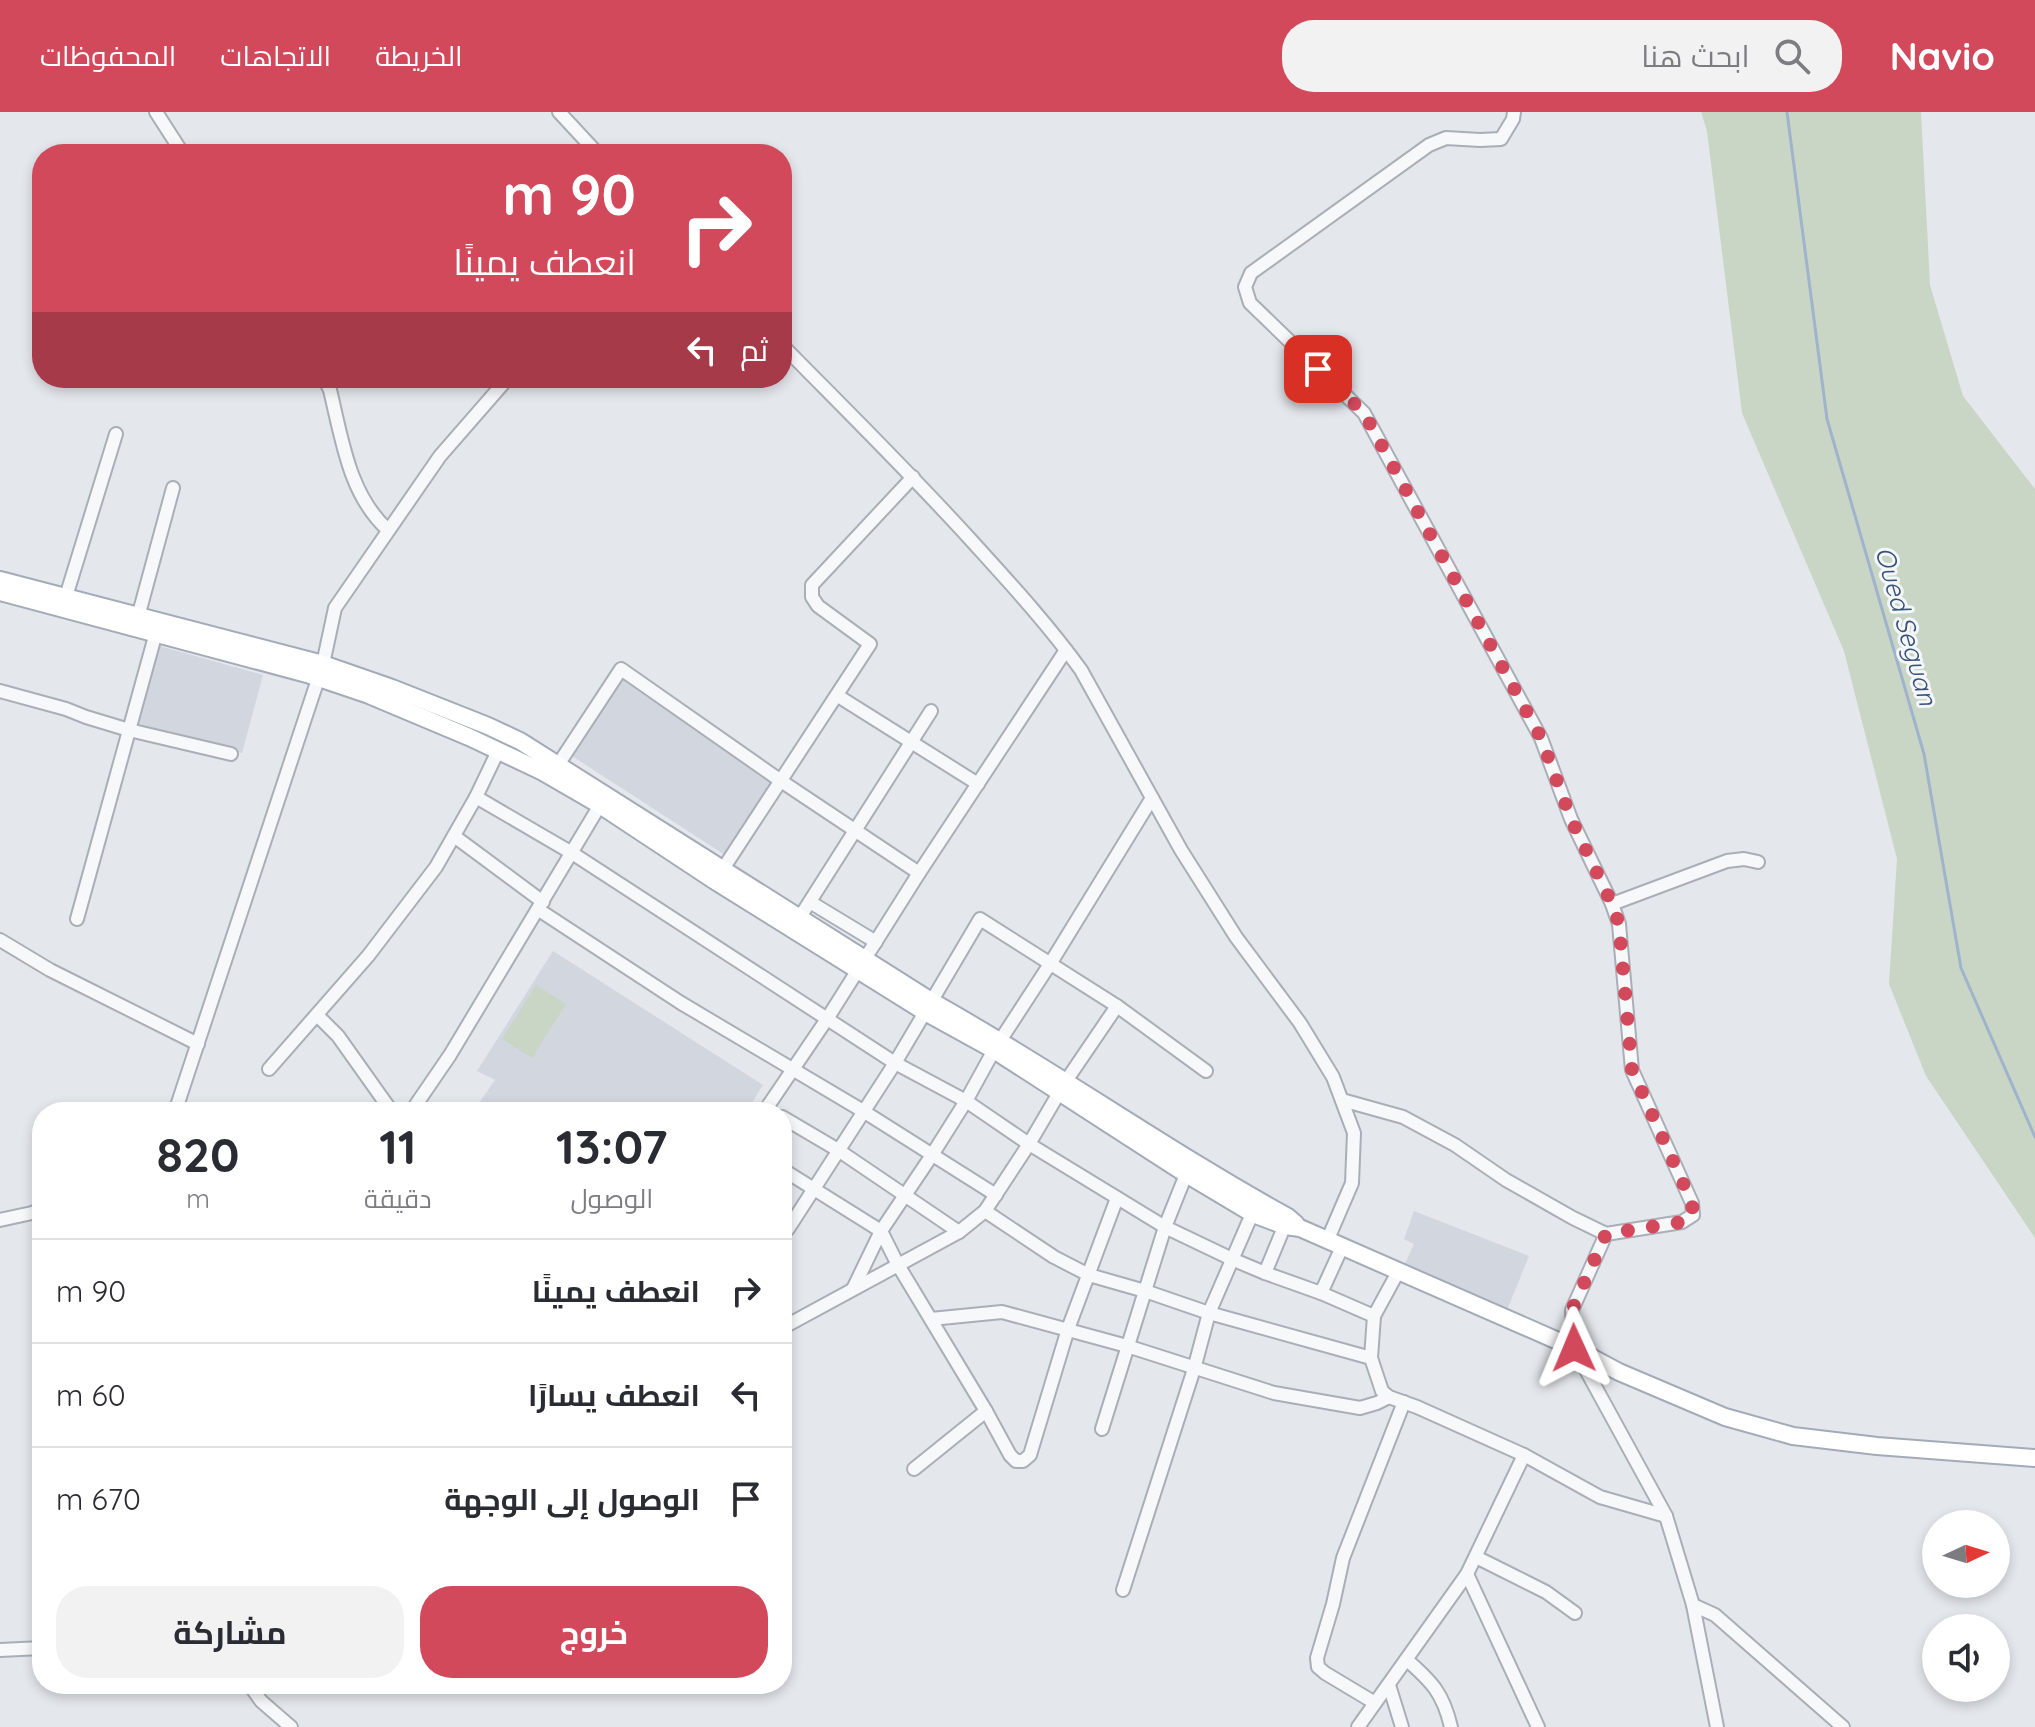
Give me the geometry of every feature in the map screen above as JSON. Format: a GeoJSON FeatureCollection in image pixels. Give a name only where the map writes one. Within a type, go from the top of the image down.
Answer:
{"type":"FeatureCollection","features":[{"type":"Feature","properties":{"kind":"main road"},"geometry":{"type":"LineString","coordinates":[[0,580],[64,603],[307,674],[320,671],[392,688],[488,726],[520,741],[600,805],[720,874],[805,910],[862,964]]}},
{"type":"Feature","properties":{"kind":"main road"},"geometry":{"type":"LineString","coordinates":[[0,592],[138,617],[157,628]]}},
{"type":"Feature","properties":{"kind":"main road"},"geometry":{"type":"LineString","coordinates":[[320,671],[498,751],[554,771],[928,1006],[997,1045],[1189,1168],[1255,1207],[1334,1244],[1725,1417],[1793,1436],[2035,1458]]}},
{"type":"Feature","properties":{"kind":"street"},"geometry":{"type":"LineString","coordinates":[[156,112],[177,144]]}},
{"type":"Feature","properties":{"kind":"street"},"geometry":{"type":"LineString","coordinates":[[559,112],[589,144]]}},
{"type":"Feature","properties":{"kind":"street"},"geometry":{"type":"LineString","coordinates":[[1342,1100],[1403,1117],[1455,1145],[1506,1180],[1606,1234],[1682,1222],[1693,1215],[1692,1203],[1632,1070],[1619,924],[1571,819],[1541,738],[1364,413],[1250,303],[1245,287],[1251,273],[1429,145],[1446,138],[1501,139],[1514,112]]}},
{"type":"Feature","properties":{"kind":"street"},"geometry":{"type":"LineString","coordinates":[[792,355],[913,477],[1039,614],[1081,670],[1181,850],[1236,937],[1300,1023],[1333,1077],[1354,1133],[1352,1183],[1321,1293]]}},
{"type":"Feature","properties":{"kind":"street"},"geometry":{"type":"LineString","coordinates":[[329,388],[355,486],[374,518],[388,530]]}},
{"type":"Feature","properties":{"kind":"street"},"geometry":{"type":"LineString","coordinates":[[178,1102],[320,671],[335,608],[440,456],[499,388]]}},
{"type":"Feature","properties":{"kind":"street"},"geometry":{"type":"LineString","coordinates":[[64,603],[116,434]]}},
{"type":"Feature","properties":{"kind":"street"},"geometry":{"type":"LineString","coordinates":[[720,874],[870,644],[818,606],[812,597],[812,585],[913,477]]}},
{"type":"Feature","properties":{"kind":"street"},"geometry":{"type":"LineString","coordinates":[[138,617],[173,488]]}},
{"type":"Feature","properties":{"kind":"street"},"geometry":{"type":"LineString","coordinates":[[77,919],[157,628]]}},
{"type":"Feature","properties":{"kind":"street"},"geometry":{"type":"LineString","coordinates":[[773,1102],[1066,650]]}},
{"type":"Feature","properties":{"kind":"street"},"geometry":{"type":"LineString","coordinates":[[554,771],[621,669],[919,873]]}},
{"type":"Feature","properties":{"kind":"street"},"geometry":{"type":"LineString","coordinates":[[0,691],[129,730],[231,754]]}},
{"type":"Feature","properties":{"kind":"street"},"geometry":{"type":"LineString","coordinates":[[838,696],[978,784]]}},
{"type":"Feature","properties":{"kind":"street"},"geometry":{"type":"LineString","coordinates":[[876,942],[805,910],[931,711]]}},
{"type":"Feature","properties":{"kind":"street"},"geometry":{"type":"LineString","coordinates":[[269,1069],[368,956],[436,867],[498,751]]}},
{"type":"Feature","properties":{"kind":"street"},"geometry":{"type":"LineString","coordinates":[[476,797],[572,853],[895,1063],[966,1101],[1029,1144],[1165,1227],[1234,1260],[1374,1316]]}},
{"type":"Feature","properties":{"kind":"street"},"geometry":{"type":"LineString","coordinates":[[853,1289],[881,1231],[966,1101],[997,1045],[1152,798]]}},
{"type":"Feature","properties":{"kind":"street"},"geometry":{"type":"LineString","coordinates":[[418,1102],[450,1055],[600,805]]}},
{"type":"Feature","properties":{"kind":"street"},"geometry":{"type":"LineString","coordinates":[[454,836],[541,906],[681,1003],[793,1068],[996,1195]]}},
{"type":"Feature","properties":{"kind":"street"},"geometry":{"type":"LineString","coordinates":[[1612,904],[1727,861],[1744,859],[1758,862]]}},
{"type":"Feature","properties":{"kind":"street"},"geometry":{"type":"LineString","coordinates":[[792,1222],[895,1063],[980,919],[1117,1006],[1206,1071]]}},
{"type":"Feature","properties":{"kind":"street"},"geometry":{"type":"LineString","coordinates":[[0,940],[50,970],[198,1044]]}},
{"type":"Feature","properties":{"kind":"street"},"geometry":{"type":"LineString","coordinates":[[792,1323],[959,1232],[985,1211],[1117,1006]]}},
{"type":"Feature","properties":{"kind":"street"},"geometry":{"type":"LineString","coordinates":[[317,1015],[338,1036],[385,1102]]}},
{"type":"Feature","properties":{"kind":"street"},"geometry":{"type":"LineString","coordinates":[[792,1123],[838,1150],[959,1232]]}},
{"type":"Feature","properties":{"kind":"street"},"geometry":{"type":"LineString","coordinates":[[1102,1429],[1165,1227],[1189,1168]]}},
{"type":"Feature","properties":{"kind":"street"},"geometry":{"type":"LineString","coordinates":[[792,1175],[881,1231],[898,1265],[1016,1461],[1023,1461],[1030,1455],[1068,1329],[1117,1198]]}},
{"type":"Feature","properties":{"kind":"street"},"geometry":{"type":"LineString","coordinates":[[1123,1590],[1209,1313],[1255,1207]]}},
{"type":"Feature","properties":{"kind":"street"},"geometry":{"type":"LineString","coordinates":[[985,1211],[1054,1257],[1089,1275],[1209,1313],[1371,1358]]}},
{"type":"Feature","properties":{"kind":"street"},"geometry":{"type":"LineString","coordinates":[[0,1220],[32,1213]]}},
{"type":"Feature","properties":{"kind":"street"},"geometry":{"type":"LineString","coordinates":[[1265,1273],[1291,1224]]}},
{"type":"Feature","properties":{"kind":"street"},"geometry":{"type":"LineString","coordinates":[[1606,1234],[1572,1310],[1574,1348],[1666,1516],[1693,1605],[1717,1727]]}},
{"type":"Feature","properties":{"kind":"street"},"geometry":{"type":"LineString","coordinates":[[1398,1272],[1374,1316],[1371,1358],[1382,1391],[1389,1397],[1524,1455],[1600,1497],[1666,1516]]}},
{"type":"Feature","properties":{"kind":"street"},"geometry":{"type":"LineString","coordinates":[[931,1319],[1002,1312],[1127,1346],[1274,1393],[1360,1408],[1389,1397]]}},
{"type":"Feature","properties":{"kind":"street"},"geometry":{"type":"LineString","coordinates":[[1375,1703],[1325,1673],[1318,1667],[1317,1658],[1343,1558],[1404,1402]]}},
{"type":"Feature","properties":{"kind":"street"},"geometry":{"type":"LineString","coordinates":[[914,1469],[986,1411]]}},
{"type":"Feature","properties":{"kind":"street"},"geometry":{"type":"LineString","coordinates":[[1358,1727],[1467,1574],[1524,1455]]}},
{"type":"Feature","properties":{"kind":"street"},"geometry":{"type":"LineString","coordinates":[[1476,1557],[1546,1592],[1575,1613]]}},
{"type":"Feature","properties":{"kind":"street"},"geometry":{"type":"LineString","coordinates":[[1467,1574],[1538,1727]]}},
{"type":"Feature","properties":{"kind":"street"},"geometry":{"type":"LineString","coordinates":[[1693,1605],[1715,1615],[1843,1727]]}},
{"type":"Feature","properties":{"kind":"street"},"geometry":{"type":"LineString","coordinates":[[0,1650],[32,1648]]}},
{"type":"Feature","properties":{"kind":"street"},"geometry":{"type":"LineString","coordinates":[[1407,1660],[1431,1681],[1446,1705],[1451,1727]]}},
{"type":"Feature","properties":{"kind":"street"},"geometry":{"type":"LineString","coordinates":[[1389,1685],[1402,1727]]}},
{"type":"Feature","properties":{"kind":"street"},"geometry":{"type":"LineString","coordinates":[[256,1694],[291,1727]]}},
{"type":"Feature","properties":{"kind":"shaded area"},"geometry":{"type":"Polygon","coordinates":[[[156,645],[263,675],[242,753],[136,724],[156,645]]]}},
{"type":"Feature","properties":{"kind":"shaded area"},"geometry":{"type":"Polygon","coordinates":[[[623,679],[772,782],[725,855],[572,756],[623,679]]]}},
{"type":"Feature","properties":{"kind":"shaded area"},"geometry":{"type":"Polygon","coordinates":[[[553,951],[763,1085],[752,1102],[480,1102],[495,1080],[477,1071],[553,951]]]}},
{"type":"Feature","properties":{"kind":"shaded area"},"geometry":{"type":"Polygon","coordinates":[[[1414,1211],[1529,1256],[1507,1310],[1403,1268],[1414,1244],[1404,1239],[1414,1211]]]}},
{"type":"Feature","properties":{"kind":"green space"},"geometry":{"type":"Polygon","coordinates":[[[1701,112],[1921,112],[1930,285],[1963,396],[2035,489],[2035,1238],[1926,1076],[1889,984],[1897,859],[1844,651],[1742,413],[1707,131],[1701,112]]]}},
{"type":"Feature","properties":{"kind":"green space"},"geometry":{"type":"Polygon","coordinates":[[[536,985],[566,1004],[532,1058],[502,1039],[536,985]]]}},
{"type":"Feature","properties":{"kind":"waterway","name":"Oued Seguan"},"geometry":{"type":"LineString","coordinates":[[1787,112],[1827,419],[1924,754],[1961,968],[2035,1137]]}},
{"type":"Feature","properties":{"kind":"route"},"geometry":{"type":"LineString","coordinates":[[1318,369],[1364,413],[1541,738],[1571,819],[1619,924],[1632,1070],[1692,1203],[1693,1215],[1682,1222],[1606,1234],[1572,1310],[1574,1348]]}}]}
